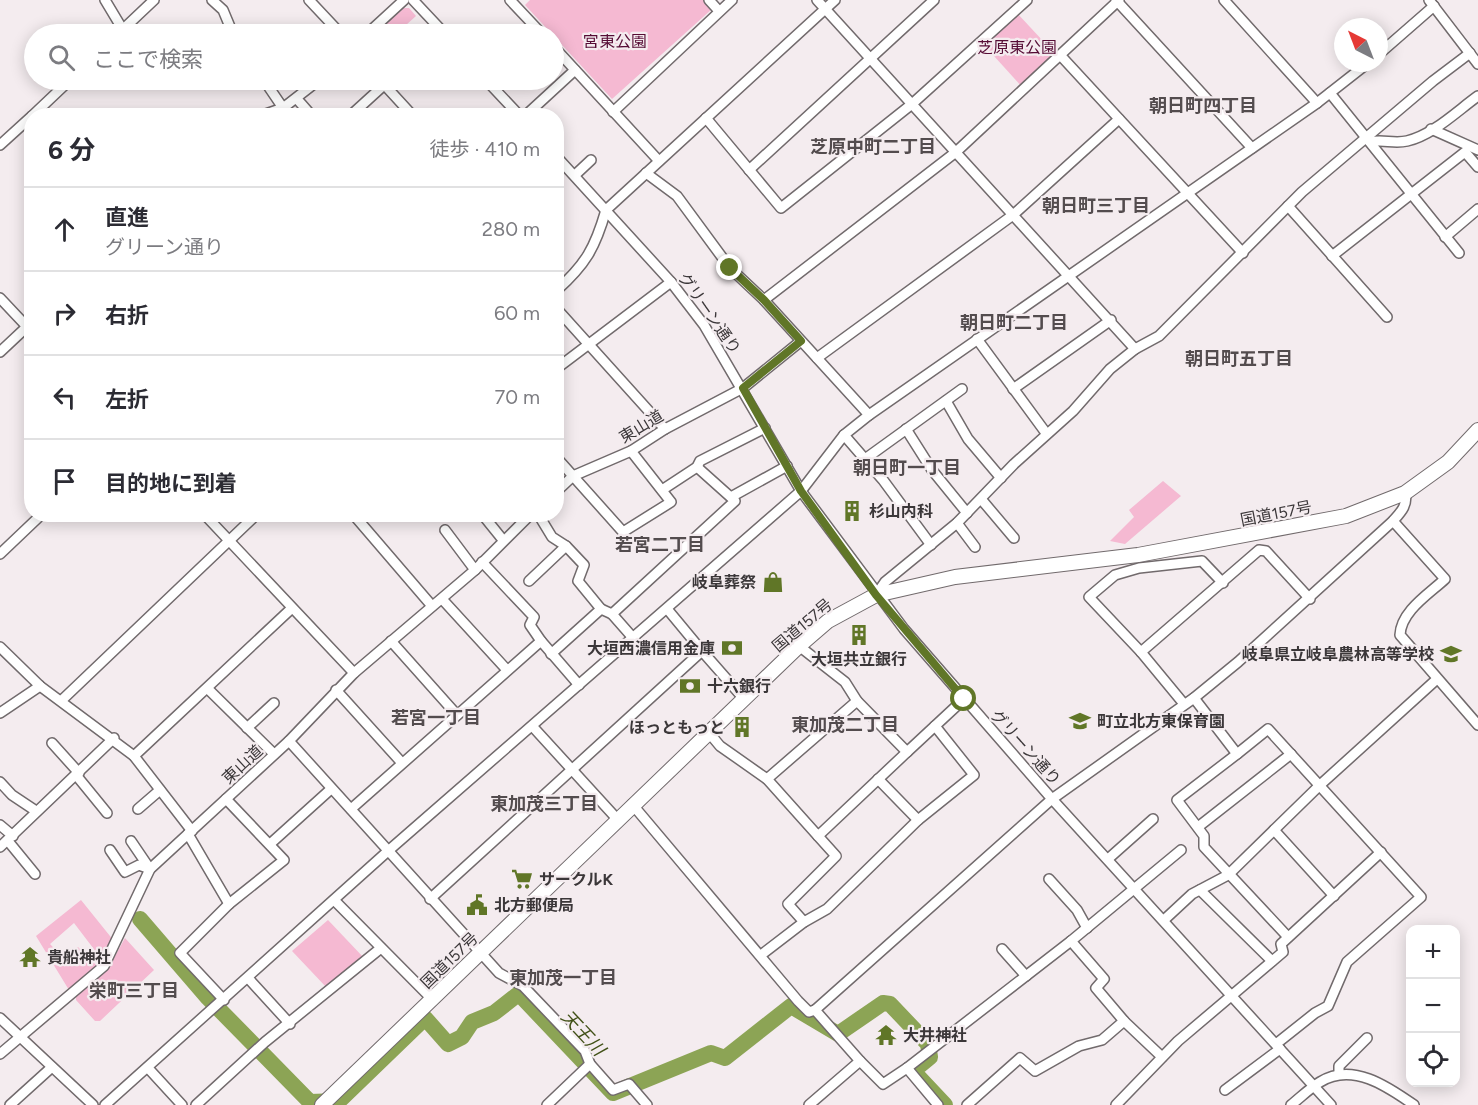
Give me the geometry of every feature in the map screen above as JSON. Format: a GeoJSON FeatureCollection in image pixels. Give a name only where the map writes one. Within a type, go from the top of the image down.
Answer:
{"type":"FeatureCollection","features":[{"type":"Feature","properties":{"kind":"highway","name":"国道157号"},"geometry":{"type":"LineString","coordinates":[[326,1104],[632,804],[710,734],[799,646],[828,621],[876,595],[955,577],[1138,555],[1346,516],[1405,493],[1448,462],[1478,430]]}},
{"type":"Feature","properties":{"kind":"street"},"geometry":{"type":"LineString","coordinates":[[105,0],[116,24]]}},
{"type":"Feature","properties":{"kind":"street"},"geometry":{"type":"LineString","coordinates":[[128,24],[154,0]]}},
{"type":"Feature","properties":{"kind":"street"},"geometry":{"type":"LineString","coordinates":[[212,0],[223,10],[229,24]]}},
{"type":"Feature","properties":{"kind":"street"},"geometry":{"type":"LineString","coordinates":[[309,0],[332,24]]}},
{"type":"Feature","properties":{"kind":"street"},"geometry":{"type":"LineString","coordinates":[[378,24],[404,0]]}},
{"type":"Feature","properties":{"kind":"street"},"geometry":{"type":"LineString","coordinates":[[413,0],[436,24]]}},
{"type":"Feature","properties":{"kind":"street"},"geometry":{"type":"LineString","coordinates":[[709,0],[720,11]]}},
{"type":"Feature","properties":{"kind":"street"},"geometry":{"type":"LineString","coordinates":[[613,112],[732,0]]}},
{"type":"Feature","properties":{"kind":"street"},"geometry":{"type":"LineString","coordinates":[[817,0],[1135,349]]}},
{"type":"Feature","properties":{"kind":"street"},"geometry":{"type":"LineString","coordinates":[[564,283],[586,261],[596,243],[606,210],[835,0]]}},
{"type":"Feature","properties":{"kind":"street"},"geometry":{"type":"LineString","coordinates":[[748,170],[934,0]]}},
{"type":"Feature","properties":{"kind":"street"},"geometry":{"type":"LineString","coordinates":[[706,118],[781,208],[912,104],[1027,0]]}},
{"type":"Feature","properties":{"kind":"street"},"geometry":{"type":"LineString","coordinates":[[764,300],[956,152],[1118,0],[1252,148]]}},
{"type":"Feature","properties":{"kind":"street"},"geometry":{"type":"LineString","coordinates":[[1224,0],[1317,103]]}},
{"type":"Feature","properties":{"kind":"street"},"geometry":{"type":"LineString","coordinates":[[515,2],[534,24]]}},
{"type":"Feature","properties":{"kind":"street"},"geometry":{"type":"LineString","coordinates":[[1388,45],[1431,3],[1478,64]]}},
{"type":"Feature","properties":{"kind":"street"},"geometry":{"type":"LineString","coordinates":[[876,595],[885,582],[957,523],[1046,434],[1073,411],[1110,369],[1135,349],[1159,336],[1288,207],[1470,54]]}},
{"type":"Feature","properties":{"kind":"street"},"geometry":{"type":"LineString","coordinates":[[1060,56],[1243,253]]}},
{"type":"Feature","properties":{"kind":"street"},"geometry":{"type":"LineString","coordinates":[[564,57],[658,161]]}},
{"type":"Feature","properties":{"kind":"street"},"geometry":{"type":"LineString","coordinates":[[564,80],[575,70]]}},
{"type":"Feature","properties":{"kind":"street"},"geometry":{"type":"LineString","coordinates":[[105,1105],[388,852],[668,610],[801,491],[844,435],[977,339],[1317,103],[1357,72]]}},
{"type":"Feature","properties":{"kind":"street"},"geometry":{"type":"LineString","coordinates":[[40,108],[59,90]]}},
{"type":"Feature","properties":{"kind":"street"},"geometry":{"type":"LineString","coordinates":[[271,90],[283,108],[307,90]]}},
{"type":"Feature","properties":{"kind":"street"},"geometry":{"type":"LineString","coordinates":[[358,108],[374,90]]}},
{"type":"Feature","properties":{"kind":"street"},"geometry":{"type":"LineString","coordinates":[[389,90],[406,108]]}},
{"type":"Feature","properties":{"kind":"street"},"geometry":{"type":"LineString","coordinates":[[495,90],[512,108]]}},
{"type":"Feature","properties":{"kind":"street"},"geometry":{"type":"LineString","coordinates":[[534,108],[553,90]]}},
{"type":"Feature","properties":{"kind":"street"},"geometry":{"type":"LineString","coordinates":[[1330,93],[1459,253]]}},
{"type":"Feature","properties":{"kind":"street"},"geometry":{"type":"LineString","coordinates":[[1368,140],[1392,144],[1410,140],[1431,129],[1478,96]]}},
{"type":"Feature","properties":{"kind":"street"},"geometry":{"type":"LineString","coordinates":[[297,99],[305,108]]}},
{"type":"Feature","properties":{"kind":"street"},"geometry":{"type":"LineString","coordinates":[[817,358],[1013,215],[1119,120]]}},
{"type":"Feature","properties":{"kind":"street"},"geometry":{"type":"LineString","coordinates":[[0,146],[24,124]]}},
{"type":"Feature","properties":{"kind":"street"},"geometry":{"type":"LineString","coordinates":[[1431,129],[1478,150]]}},
{"type":"Feature","properties":{"kind":"street"},"geometry":{"type":"LineString","coordinates":[[1332,256],[1465,152],[1478,167]]}},
{"type":"Feature","properties":{"kind":"street"},"geometry":{"type":"LineString","coordinates":[[574,175],[591,160]]}},
{"type":"Feature","properties":{"kind":"street","name":"グリーン通り"},"geometry":{"type":"LineString","coordinates":[[564,164],[671,282],[704,325],[743,388],[801,491],[876,595],[1052,799],[1136,888],[1331,1105]]}},
{"type":"Feature","properties":{"kind":"street"},"geometry":{"type":"LineString","coordinates":[[646,173],[676,196],[730,268],[764,300],[869,415]]}},
{"type":"Feature","properties":{"kind":"street"},"geometry":{"type":"LineString","coordinates":[[1288,207],[1387,316]]}},
{"type":"Feature","properties":{"kind":"street"},"geometry":{"type":"LineString","coordinates":[[1445,237],[1478,209]]}},
{"type":"Feature","properties":{"kind":"street"},"geometry":{"type":"LineString","coordinates":[[564,363],[671,282]]}},
{"type":"Feature","properties":{"kind":"street"},"geometry":{"type":"LineString","coordinates":[[0,298],[24,321]]}},
{"type":"Feature","properties":{"kind":"street"},"geometry":{"type":"LineString","coordinates":[[564,316],[665,429]]}},
{"type":"Feature","properties":{"kind":"street"},"geometry":{"type":"LineString","coordinates":[[1013,389],[1111,320]]}},
{"type":"Feature","properties":{"kind":"street"},"geometry":{"type":"LineString","coordinates":[[0,352],[24,332]]}},
{"type":"Feature","properties":{"kind":"street"},"geometry":{"type":"LineString","coordinates":[[977,339],[1046,434]]}},
{"type":"Feature","properties":{"kind":"street","name":"東山道"},"geometry":{"type":"LineString","coordinates":[[564,484],[573,476],[631,451],[665,429],[743,388],[801,341]]}},
{"type":"Feature","properties":{"kind":"street"},"geometry":{"type":"LineString","coordinates":[[865,459],[962,389]]}},
{"type":"Feature","properties":{"kind":"street"},"geometry":{"type":"LineString","coordinates":[[946,401],[968,439],[1001,478]]}},
{"type":"Feature","properties":{"kind":"street"},"geometry":{"type":"LineString","coordinates":[[662,490],[698,467],[700,461],[765,428]]}},
{"type":"Feature","properties":{"kind":"street"},"geometry":{"type":"LineString","coordinates":[[906,429],[932,470],[967,513]]}},
{"type":"Feature","properties":{"kind":"street"},"geometry":{"type":"LineString","coordinates":[[844,435],[931,545]]}},
{"type":"Feature","properties":{"kind":"street"},"geometry":{"type":"LineString","coordinates":[[564,466],[623,532],[671,502],[631,451]]}},
{"type":"Feature","properties":{"kind":"street"},"geometry":{"type":"LineString","coordinates":[[731,497],[787,466]]}},
{"type":"Feature","properties":{"kind":"street"},"geometry":{"type":"LineString","coordinates":[[612,614],[735,501],[698,467]]}},
{"type":"Feature","properties":{"kind":"street"},"geometry":{"type":"LineString","coordinates":[[632,804],[798,1001],[809,1012],[816,1010],[1052,799],[1194,698],[1310,599],[1403,510],[1407,500],[1405,493]]}},
{"type":"Feature","properties":{"kind":"street"},"geometry":{"type":"LineString","coordinates":[[981,499],[1014,538]]}},
{"type":"Feature","properties":{"kind":"street"},"geometry":{"type":"LineString","coordinates":[[1393,521],[1445,579],[1406,616],[1400,626],[1400,635],[1403,642],[1478,726]]}},
{"type":"Feature","properties":{"kind":"street"},"geometry":{"type":"LineString","coordinates":[[0,554],[34,522]]}},
{"type":"Feature","properties":{"kind":"street"},"geometry":{"type":"LineString","coordinates":[[212,522],[354,674]]}},
{"type":"Feature","properties":{"kind":"street"},"geometry":{"type":"LineString","coordinates":[[62,699],[248,522]]}},
{"type":"Feature","properties":{"kind":"street"},"geometry":{"type":"LineString","coordinates":[[360,522],[432,606]]}},
{"type":"Feature","properties":{"kind":"street"},"geometry":{"type":"LineString","coordinates":[[488,522],[503,540]]}},
{"type":"Feature","properties":{"kind":"street","name":"東山道"},"geometry":{"type":"LineString","coordinates":[[0,1054],[104,966],[150,869],[289,741],[336,690],[479,566],[522,522]]}},
{"type":"Feature","properties":{"kind":"street"},"geometry":{"type":"LineString","coordinates":[[543,522],[552,537],[566,546],[584,564],[578,581],[602,609],[612,614],[634,639]]}},
{"type":"Feature","properties":{"kind":"street"},"geometry":{"type":"LineString","coordinates":[[957,523],[975,547]]}},
{"type":"Feature","properties":{"kind":"street"},"geometry":{"type":"LineString","coordinates":[[445,530],[479,566],[534,617],[530,625],[579,685]]}},
{"type":"Feature","properties":{"kind":"street"},"geometry":{"type":"LineString","coordinates":[[529,581],[566,546]]}},
{"type":"Feature","properties":{"kind":"street"},"geometry":{"type":"LineString","coordinates":[[1141,652],[1259,550],[1266,551],[1310,599]]}},
{"type":"Feature","properties":{"kind":"street"},"geometry":{"type":"LineString","coordinates":[[1184,704],[1141,652],[1089,597],[1115,575],[1139,568],[1202,561],[1223,583]]}},
{"type":"Feature","properties":{"kind":"street"},"geometry":{"type":"LineString","coordinates":[[442,599],[507,670]]}},
{"type":"Feature","properties":{"kind":"street"},"geometry":{"type":"LineString","coordinates":[[134,756],[292,608]]}},
{"type":"Feature","properties":{"kind":"street"},"geometry":{"type":"LineString","coordinates":[[552,654],[602,609]]}},
{"type":"Feature","properties":{"kind":"street"},"geometry":{"type":"LineString","coordinates":[[668,610],[745,700]]}},
{"type":"Feature","properties":{"kind":"street"},"geometry":{"type":"LineString","coordinates":[[391,641],[457,715]]}},
{"type":"Feature","properties":{"kind":"street"},"geometry":{"type":"LineString","coordinates":[[351,809],[541,641]]}},
{"type":"Feature","properties":{"kind":"street"},"geometry":{"type":"LineString","coordinates":[[799,646],[845,682],[857,701],[907,752]]}},
{"type":"Feature","properties":{"kind":"street"},"geometry":{"type":"LineString","coordinates":[[0,661],[3,649]]}},
{"type":"Feature","properties":{"kind":"street"},"geometry":{"type":"LineString","coordinates":[[3,649],[40,686],[62,699],[134,756],[190,832],[229,904]]}},
{"type":"Feature","properties":{"kind":"street"},"geometry":{"type":"LineString","coordinates":[[430,899],[702,651]]}},
{"type":"Feature","properties":{"kind":"street"},"geometry":{"type":"LineString","coordinates":[[1164,920],[1200,890],[1228,875],[1320,785],[1437,679]]}},
{"type":"Feature","properties":{"kind":"street"},"geometry":{"type":"LineString","coordinates":[[0,713],[40,686]]}},
{"type":"Feature","properties":{"kind":"street"},"geometry":{"type":"LineString","coordinates":[[208,689],[274,754]]}},
{"type":"Feature","properties":{"kind":"street"},"geometry":{"type":"LineString","coordinates":[[336,690],[402,763]]}},
{"type":"Feature","properties":{"kind":"street"},"geometry":{"type":"LineString","coordinates":[[1194,698],[1237,754]]}},
{"type":"Feature","properties":{"kind":"street"},"geometry":{"type":"LineString","coordinates":[[819,836],[964,699]]}},
{"type":"Feature","properties":{"kind":"street"},"geometry":{"type":"LineString","coordinates":[[767,779],[857,701]]}},
{"type":"Feature","properties":{"kind":"street"},"geometry":{"type":"LineString","coordinates":[[247,728],[274,703]]}},
{"type":"Feature","properties":{"kind":"street"},"geometry":{"type":"LineString","coordinates":[[761,955],[804,922],[826,909],[918,820],[974,775],[935,726]]}},
{"type":"Feature","properties":{"kind":"street"},"geometry":{"type":"LineString","coordinates":[[533,727],[618,820]]}},
{"type":"Feature","properties":{"kind":"street"},"geometry":{"type":"LineString","coordinates":[[1225,1090],[1328,1005],[1347,963],[1421,897],[1268,729],[1177,800],[1204,836],[1204,846],[1228,875],[1288,937]]}},
{"type":"Feature","properties":{"kind":"street"},"geometry":{"type":"LineString","coordinates":[[710,734],[720,746],[767,779],[836,856],[788,904],[804,922]]}},
{"type":"Feature","properties":{"kind":"street"},"geometry":{"type":"LineString","coordinates":[[7,842],[36,811],[114,738]]}},
{"type":"Feature","properties":{"kind":"street"},"geometry":{"type":"LineString","coordinates":[[289,741],[499,973],[523,986],[585,1052],[590,1064],[613,1090],[629,1084],[647,1105]]}},
{"type":"Feature","properties":{"kind":"street"},"geometry":{"type":"LineString","coordinates":[[52,743],[107,813]]}},
{"type":"Feature","properties":{"kind":"street"},"geometry":{"type":"LineString","coordinates":[[1197,827],[1291,754]]}},
{"type":"Feature","properties":{"kind":"street"},"geometry":{"type":"LineString","coordinates":[[878,779],[918,820]]}},
{"type":"Feature","properties":{"kind":"street"},"geometry":{"type":"LineString","coordinates":[[0,782],[12,795],[36,811]]}},
{"type":"Feature","properties":{"kind":"street"},"geometry":{"type":"LineString","coordinates":[[270,844],[331,789]]}},
{"type":"Feature","properties":{"kind":"street"},"geometry":{"type":"LineString","coordinates":[[138,809],[160,790]]}},
{"type":"Feature","properties":{"kind":"street"},"geometry":{"type":"LineString","coordinates":[[224,1000],[180,953],[229,904],[284,860],[226,799]]}},
{"type":"Feature","properties":{"kind":"street"},"geometry":{"type":"LineString","coordinates":[[1108,859],[1153,819]]}},
{"type":"Feature","properties":{"kind":"street"},"geometry":{"type":"LineString","coordinates":[[0,825],[7,842],[35,874]]}},
{"type":"Feature","properties":{"kind":"street"},"geometry":{"type":"LineString","coordinates":[[1274,830],[1334,896]]}},
{"type":"Feature","properties":{"kind":"street"},"geometry":{"type":"LineString","coordinates":[[131,842],[150,869]]}},
{"type":"Feature","properties":{"kind":"street"},"geometry":{"type":"LineString","coordinates":[[110,850],[125,872],[139,865],[150,869]]}},
{"type":"Feature","properties":{"kind":"street"},"geometry":{"type":"LineString","coordinates":[[816,1010],[883,1084],[1071,941],[1181,850]]}},
{"type":"Feature","properties":{"kind":"street"},"geometry":{"type":"LineString","coordinates":[[1116,1105],[1162,1057],[1230,995],[1283,952],[1281,944],[1381,852]]}},
{"type":"Feature","properties":{"kind":"street"},"geometry":{"type":"LineString","coordinates":[[1049,879],[1077,910],[1087,928]]}},
{"type":"Feature","properties":{"kind":"street"},"geometry":{"type":"LineString","coordinates":[[1200,890],[1272,961]]}},
{"type":"Feature","properties":{"kind":"street"},"geometry":{"type":"LineString","coordinates":[[335,900],[432,999]]}},
{"type":"Feature","properties":{"kind":"street"},"geometry":{"type":"LineString","coordinates":[[1071,941],[1104,979],[1096,988],[1124,1021],[1162,1057]]}},
{"type":"Feature","properties":{"kind":"street"},"geometry":{"type":"LineString","coordinates":[[196,1105],[265,1042],[381,948]]}},
{"type":"Feature","properties":{"kind":"street"},"geometry":{"type":"LineString","coordinates":[[1002,949],[1026,976]]}},
{"type":"Feature","properties":{"kind":"street"},"geometry":{"type":"LineString","coordinates":[[248,978],[290,1023]]}},
{"type":"Feature","properties":{"kind":"street"},"geometry":{"type":"LineString","coordinates":[[0,1018],[93,1105]]}},
{"type":"Feature","properties":{"kind":"street"},"geometry":{"type":"LineString","coordinates":[[967,1105],[1020,1058],[1035,1071],[1078,1046],[1102,1040],[1124,1021]]}},
{"type":"Feature","properties":{"kind":"street"},"geometry":{"type":"LineString","coordinates":[[1339,1074],[1339,1066],[1367,1038]]}},
{"type":"Feature","properties":{"kind":"street"},"geometry":{"type":"LineString","coordinates":[[809,1105],[860,1061]]}},
{"type":"Feature","properties":{"kind":"street"},"geometry":{"type":"LineString","coordinates":[[547,1105],[590,1064]]}},
{"type":"Feature","properties":{"kind":"street"},"geometry":{"type":"LineString","coordinates":[[10,1105],[52,1067]]}},
{"type":"Feature","properties":{"kind":"street"},"geometry":{"type":"LineString","coordinates":[[148,1068],[182,1105]]}},
{"type":"Feature","properties":{"kind":"street"},"geometry":{"type":"LineString","coordinates":[[907,1068],[938,1105]]}},
{"type":"Feature","properties":{"kind":"street"},"geometry":{"type":"LineString","coordinates":[[1291,1105],[1314,1086],[1339,1074],[1363,1076],[1413,1105]]}},
{"type":"Feature","properties":{"kind":"green space","name":"宮東公園"},"geometry":{"type":"Polygon","coordinates":[[[530,0],[704,0],[712,9],[612,99],[564,47],[564,24],[543,24],[525,5],[530,0]]]}},
{"type":"Feature","properties":{"kind":"green space"},"geometry":{"type":"Polygon","coordinates":[[[404,8],[409,8],[416,16],[407,24],[386,24],[404,8]]]}},
{"type":"Feature","properties":{"kind":"green space","name":"芝原東公園"},"geometry":{"type":"Polygon","coordinates":[[[1017,13],[1056,55],[1022,87],[984,45],[1017,13]]]}},
{"type":"Feature","properties":{"kind":"green space"},"geometry":{"type":"Polygon","coordinates":[[[1163,481],[1181,496],[1125,544],[1110,541],[1134,517],[1129,510],[1163,481]]]}},
{"type":"Feature","properties":{"kind":"green space"},"geometry":{"type":"Polygon","coordinates":[[[81,900],[114,941],[103,961],[74,923],[50,944],[63,958],[78,947],[98,967],[69,990],[36,936],[81,900]]]}},
{"type":"Feature","properties":{"kind":"green space"},"geometry":{"type":"Polygon","coordinates":[[[328,920],[364,958],[327,988],[292,951],[328,920]]]}},
{"type":"Feature","properties":{"kind":"green space"},"geometry":{"type":"Polygon","coordinates":[[[125,938],[154,970],[100,1021],[95,1021],[76,1000],[76,996],[110,965],[125,938]]]}},
{"type":"Feature","properties":{"kind":"waterway","name":"天王川"},"geometry":{"type":"LineString","coordinates":[[140,919],[208,998],[310,1102],[339,1101],[425,1018],[448,1044],[462,1037],[472,1022],[494,1013],[517,995],[522,997],[613,1093],[711,1053],[725,1058],[791,1006],[838,1034],[883,1003],[890,1004],[928,1044],[930,1057],[913,1071],[945,1105]]}},
{"type":"Feature","properties":{"kind":"place","name":"杉山内科"},"geometry":{"type":"Point","coordinates":[852,511]}},
{"type":"Feature","properties":{"kind":"place","name":"岐阜葬祭"},"geometry":{"type":"Point","coordinates":[773,582]}},
{"type":"Feature","properties":{"kind":"place","name":"大垣共立銀行"},"geometry":{"type":"Point","coordinates":[859,635]}},
{"type":"Feature","properties":{"kind":"place","name":"大垣西濃信用金庫"},"geometry":{"type":"Point","coordinates":[732,648]}},
{"type":"Feature","properties":{"kind":"place","name":"岐阜県立岐阜農林高等学校"},"geometry":{"type":"Point","coordinates":[1451,654]}},
{"type":"Feature","properties":{"kind":"place","name":"十六銀行"},"geometry":{"type":"Point","coordinates":[690,686]}},
{"type":"Feature","properties":{"kind":"place","name":"町立北方東保育園"},"geometry":{"type":"Point","coordinates":[1080,721]}},
{"type":"Feature","properties":{"kind":"place","name":"ほっともっと"},"geometry":{"type":"Point","coordinates":[742,727]}},
{"type":"Feature","properties":{"kind":"place","name":"サークルK"},"geometry":{"type":"Point","coordinates":[522,879]}},
{"type":"Feature","properties":{"kind":"place","name":"北方郵便局"},"geometry":{"type":"Point","coordinates":[477,905]}},
{"type":"Feature","properties":{"kind":"place","name":"貴船神社"},"geometry":{"type":"Point","coordinates":[30,957]}},
{"type":"Feature","properties":{"kind":"place","name":"大井神社"},"geometry":{"type":"Point","coordinates":[886,1035]}},
{"type":"Feature","properties":{"kind":"district","name":"朝日町四丁目"},"geometry":{"type":"Point","coordinates":[1203,106]}},
{"type":"Feature","properties":{"kind":"district","name":"芝原中町二丁目"},"geometry":{"type":"Point","coordinates":[873,147]}},
{"type":"Feature","properties":{"kind":"district","name":"朝日町三丁目"},"geometry":{"type":"Point","coordinates":[1096,206]}},
{"type":"Feature","properties":{"kind":"district","name":"朝日町二丁目"},"geometry":{"type":"Point","coordinates":[1014,323]}},
{"type":"Feature","properties":{"kind":"district","name":"朝日町五丁目"},"geometry":{"type":"Point","coordinates":[1239,359]}},
{"type":"Feature","properties":{"kind":"district","name":"朝日町一丁目"},"geometry":{"type":"Point","coordinates":[907,468]}},
{"type":"Feature","properties":{"kind":"district","name":"若宮二丁目"},"geometry":{"type":"Point","coordinates":[660,545]}},
{"type":"Feature","properties":{"kind":"district","name":"若宮一丁目"},"geometry":{"type":"Point","coordinates":[436,718]}},
{"type":"Feature","properties":{"kind":"district","name":"東加茂二丁目"},"geometry":{"type":"Point","coordinates":[845,725]}},
{"type":"Feature","properties":{"kind":"district","name":"東加茂三丁目"},"geometry":{"type":"Point","coordinates":[544,804]}},
{"type":"Feature","properties":{"kind":"district","name":"東加茂一丁目"},"geometry":{"type":"Point","coordinates":[563,978]}},
{"type":"Feature","properties":{"kind":"district","name":"栄町三丁目"},"geometry":{"type":"Point","coordinates":[134,991]}},
{"type":"Feature","properties":{"kind":"route"},"geometry":{"type":"LineString","coordinates":[[730,268],[764,300],[801,341],[743,388],[801,491],[876,595],[964,699]]}}]}
